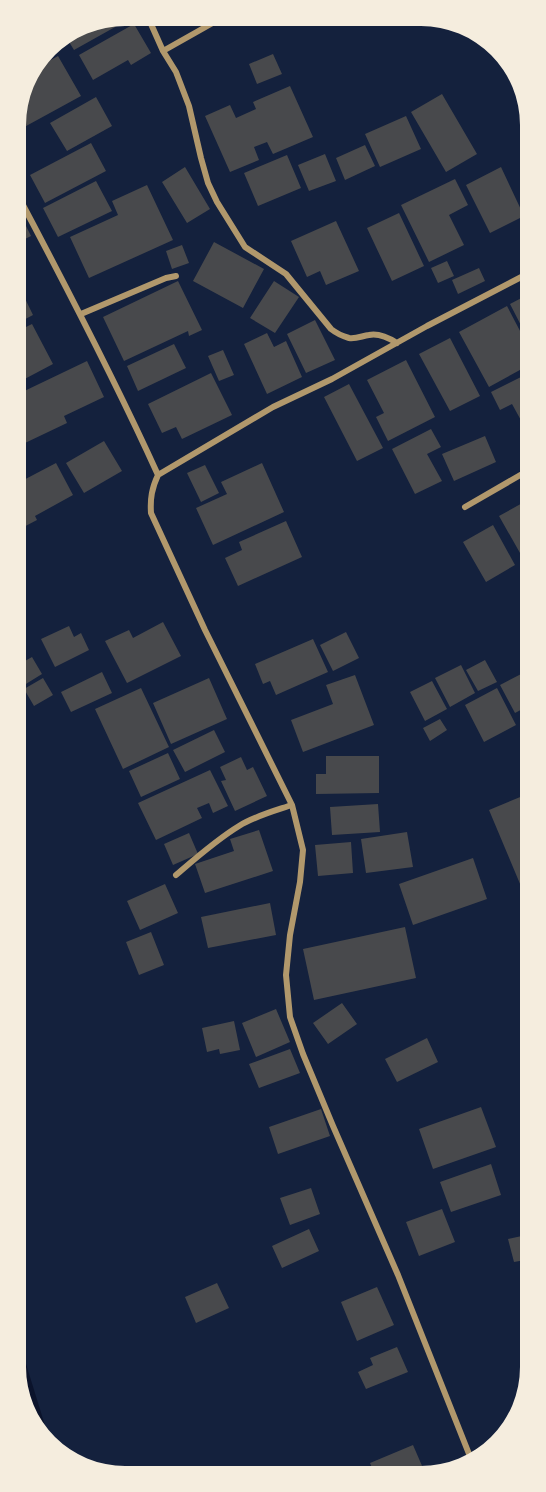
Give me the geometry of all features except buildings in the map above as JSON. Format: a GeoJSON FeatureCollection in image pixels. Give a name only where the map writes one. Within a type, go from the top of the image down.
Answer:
{"type":"FeatureCollection","features":[{"type":"Feature","properties":{"kind":"street"},"geometry":{"type":"LineString","coordinates":[[152,26],[176,72],[189,106],[208,183],[245,247],[286,274],[331,328],[339,334],[350,338],[372,334],[381,335],[397,343]]}},
{"type":"Feature","properties":{"kind":"street"},"geometry":{"type":"LineString","coordinates":[[163,51],[207,26]]}},
{"type":"Feature","properties":{"kind":"street"},"geometry":{"type":"LineString","coordinates":[[26,211],[127,406],[158,475]]}},
{"type":"Feature","properties":{"kind":"street"},"geometry":{"type":"LineString","coordinates":[[81,314],[166,278],[176,276]]}},
{"type":"Feature","properties":{"kind":"street"},"geometry":{"type":"LineString","coordinates":[[469,1454],[398,1275],[303,1054],[291,1017],[286,975],[303,850],[292,805],[205,630],[151,513],[150,500],[158,475],[273,407],[332,379],[426,326],[520,278]]}},
{"type":"Feature","properties":{"kind":"street"},"geometry":{"type":"LineString","coordinates":[[465,507],[520,475]]}},
{"type":"Feature","properties":{"kind":"street"},"geometry":{"type":"LineString","coordinates":[[176,875],[240,825],[292,805]]}},
{"type":"Feature","properties":{"kind":"water"},"geometry":{"type":"Polygon","coordinates":[[[26,1364],[46,1427],[36,1411],[27,1387],[26,1364]]]}}]}
